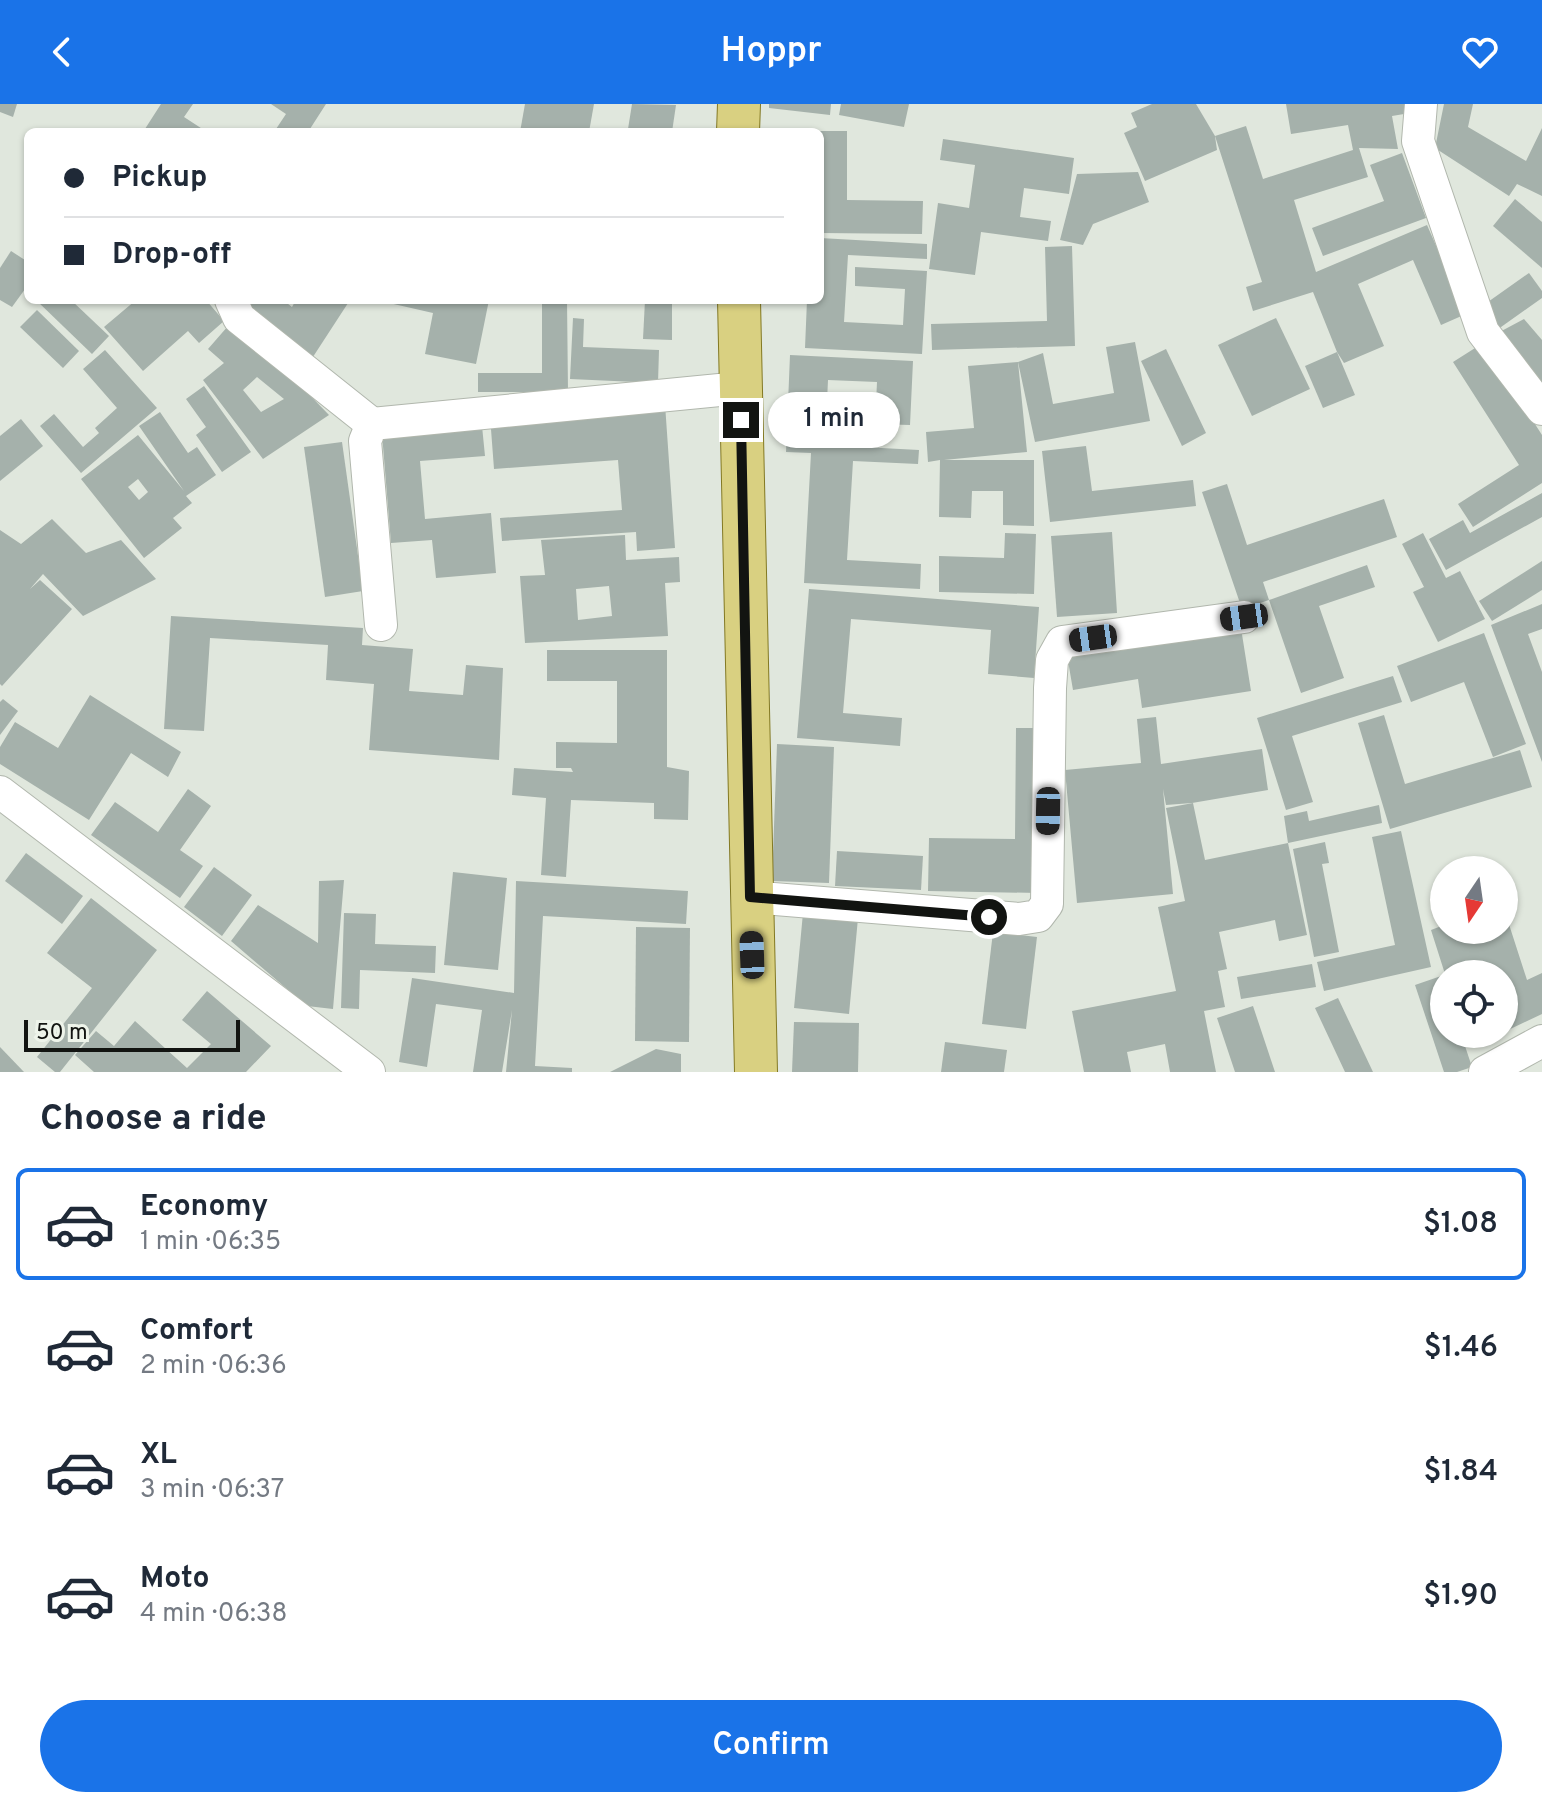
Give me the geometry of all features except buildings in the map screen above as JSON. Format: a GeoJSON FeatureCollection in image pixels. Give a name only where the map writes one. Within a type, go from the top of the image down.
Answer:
{"type":"FeatureCollection","features":[{"type":"Feature","properties":{"kind":"main road"},"geometry":{"type":"LineString","coordinates":[[738,128],[739,104]]}},
{"type":"Feature","properties":{"kind":"main road"},"geometry":{"type":"LineString","coordinates":[[739,304],[756,1072]]}},
{"type":"Feature","properties":{"kind":"street"},"geometry":{"type":"LineString","coordinates":[[1421,104],[1418,141],[1483,332],[1542,409]]}},
{"type":"Feature","properties":{"kind":"street"},"geometry":{"type":"LineString","coordinates":[[233,304],[239,318],[372,424],[740,388]]}},
{"type":"Feature","properties":{"kind":"street"},"geometry":{"type":"LineString","coordinates":[[372,424],[365,441],[381,625]]}},
{"type":"Feature","properties":{"kind":"street"},"geometry":{"type":"LineString","coordinates":[[750,897],[1019,919],[1038,916],[1047,904],[1052,660],[1062,642],[1244,617]]}},
{"type":"Feature","properties":{"kind":"street"},"geometry":{"type":"LineString","coordinates":[[0,792],[369,1072]]}},
{"type":"Feature","properties":{"kind":"street"},"geometry":{"type":"LineString","coordinates":[[1485,1072],[1542,1041]]}},
{"type":"Feature","properties":{"kind":"route"},"geometry":{"type":"LineString","coordinates":[[741,420],[750,897],[989,917]]}}]}
